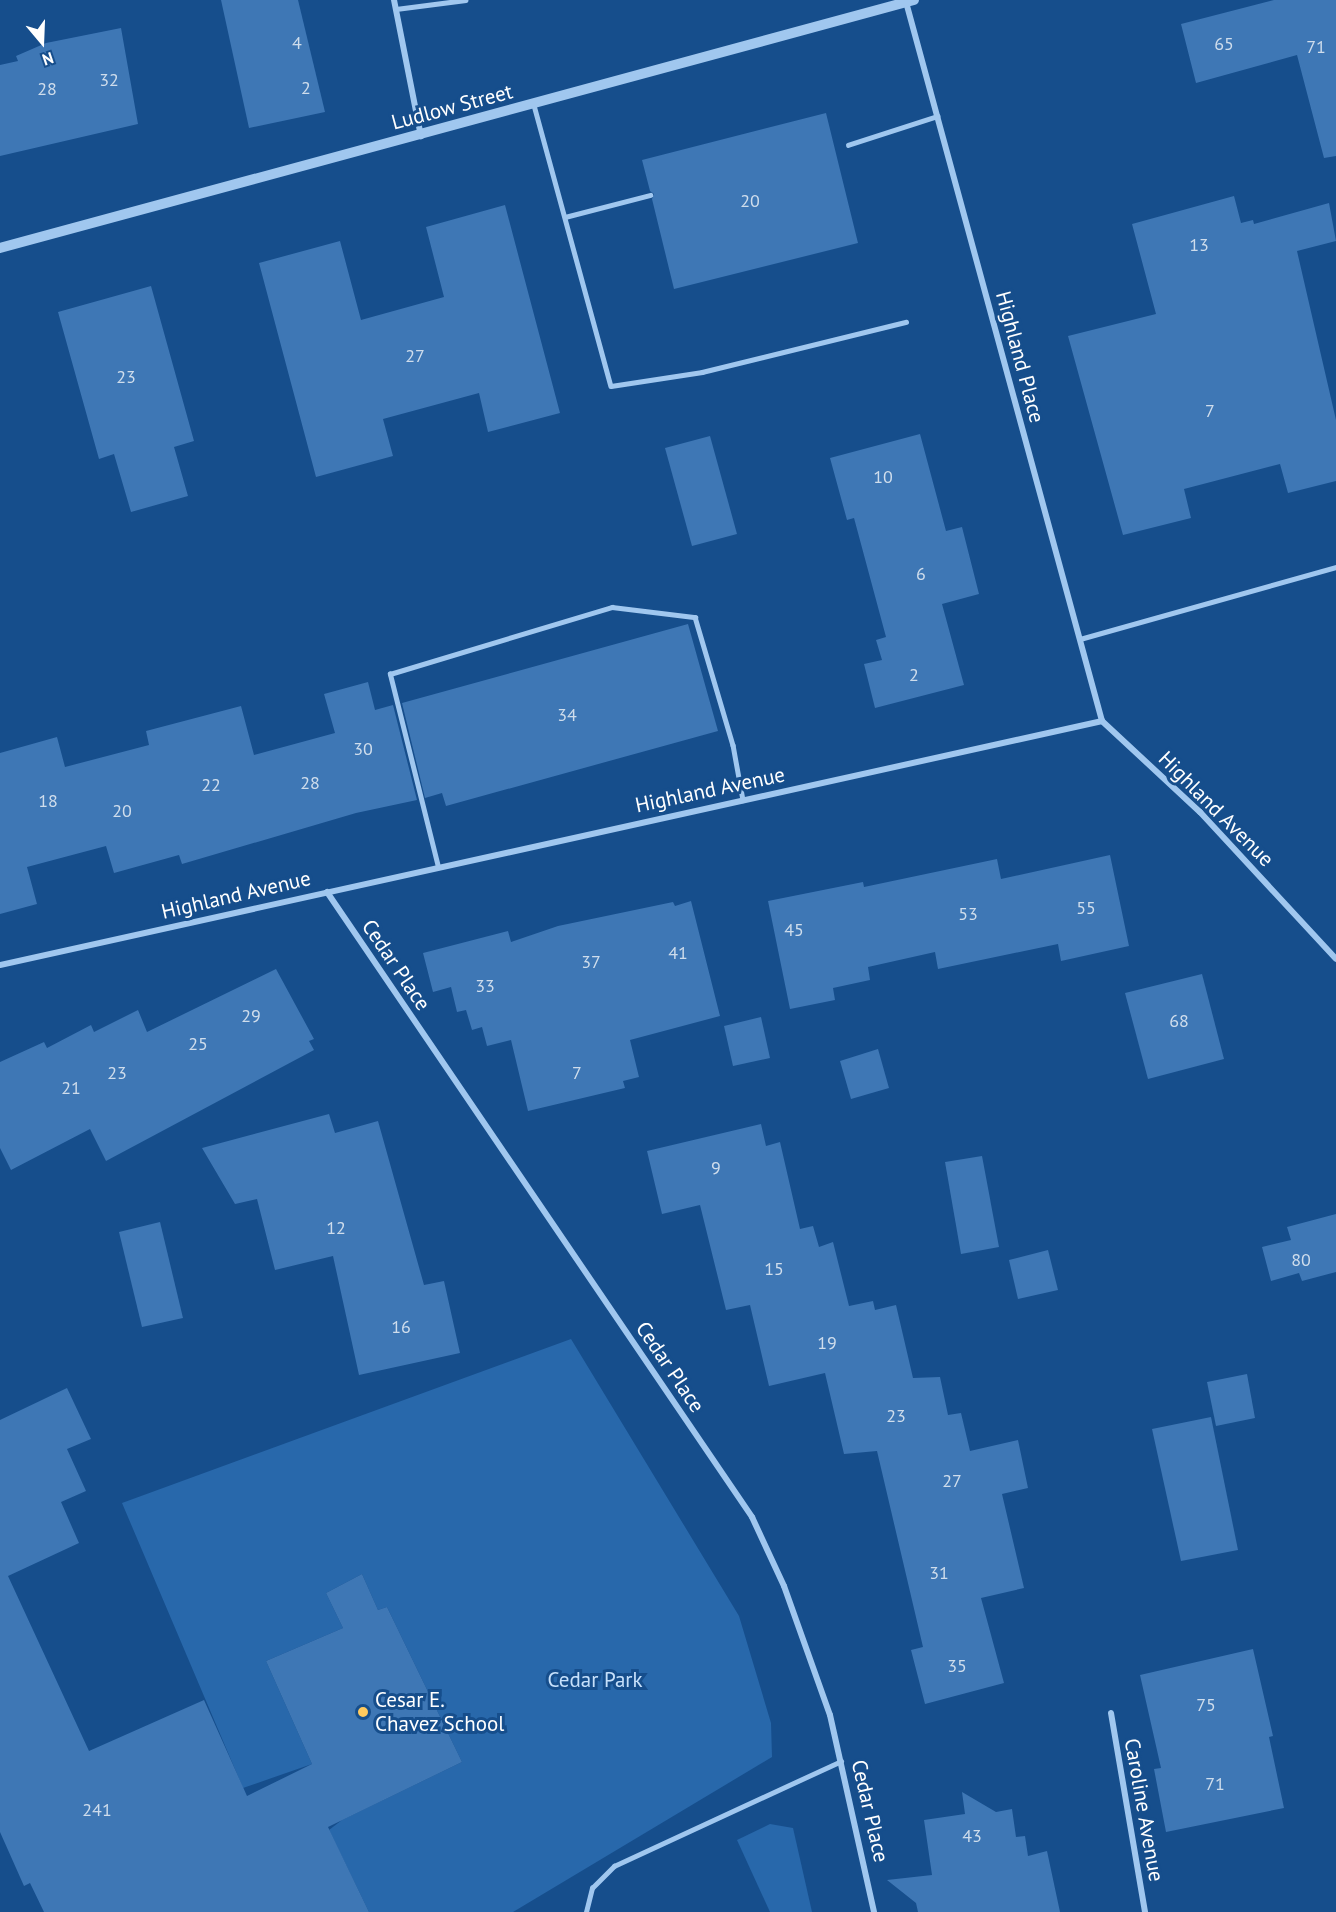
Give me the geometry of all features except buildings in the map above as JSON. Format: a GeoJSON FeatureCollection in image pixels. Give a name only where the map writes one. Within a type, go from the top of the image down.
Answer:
{"type":"FeatureCollection","features":[{"type":"Feature","properties":{"kind":"street"},"geometry":{"type":"LineString","coordinates":[[394,0],[421,136]]}},
{"type":"Feature","properties":{"kind":"street","name":"Ludlow Street"},"geometry":{"type":"LineString","coordinates":[[0,248],[421,136],[910,1]]}},
{"type":"Feature","properties":{"kind":"street","name":"Highland Place"},"geometry":{"type":"LineString","coordinates":[[910,1],[937,116],[1102,721]]}},
{"type":"Feature","properties":{"kind":"street","name":"Highland Avenue"},"geometry":{"type":"LineString","coordinates":[[0,964],[1102,721],[1200,812],[1335,956]]}},
{"type":"Feature","properties":{"kind":"street","name":"Cedar Place"},"geometry":{"type":"LineString","coordinates":[[327,892],[752,1517],[784,1586],[830,1715],[874,1912]]}},
{"type":"Feature","properties":{"kind":"street","name":"Caroline Avenue"},"geometry":{"type":"LineString","coordinates":[[1111,1713],[1145,1912]]}},
{"type":"Feature","properties":{"kind":"lane"},"geometry":{"type":"LineString","coordinates":[[396,9],[465,0]]}},
{"type":"Feature","properties":{"kind":"lane"},"geometry":{"type":"LineString","coordinates":[[534,105],[611,386],[702,372],[906,322]]}},
{"type":"Feature","properties":{"kind":"lane"},"geometry":{"type":"LineString","coordinates":[[848,146],[937,116]]}},
{"type":"Feature","properties":{"kind":"lane"},"geometry":{"type":"LineString","coordinates":[[565,217],[650,195]]}},
{"type":"Feature","properties":{"kind":"lane"},"geometry":{"type":"LineString","coordinates":[[1080,639],[1336,567]]}},
{"type":"Feature","properties":{"kind":"lane"},"geometry":{"type":"LineString","coordinates":[[438,867],[390,674],[612,607],[695,617],[733,745],[743,800]]}},
{"type":"Feature","properties":{"kind":"lane"},"geometry":{"type":"LineString","coordinates":[[586,1912],[592,1888],[614,1866],[842,1761]]}},
{"type":"Feature","properties":{"kind":"green space","name":"Cedar Park"},"geometry":{"type":"Polygon","coordinates":[[[571,1339],[739,1616],[771,1723],[772,1757],[513,1912],[369,1912],[329,1830],[342,1820],[462,1762],[387,1607],[378,1610],[362,1574],[326,1593],[343,1628],[266,1661],[312,1764],[243,1788],[122,1503],[571,1339]]]}},
{"type":"Feature","properties":{"kind":"green space"},"geometry":{"type":"Polygon","coordinates":[[[770,1824],[793,1828],[812,1912],[770,1912],[737,1840],[770,1824]]]}},
{"type":"Feature","properties":{"kind":"place","name":"Cesar E. Chavez School"},"geometry":{"type":"Point","coordinates":[363,1712]}}]}
